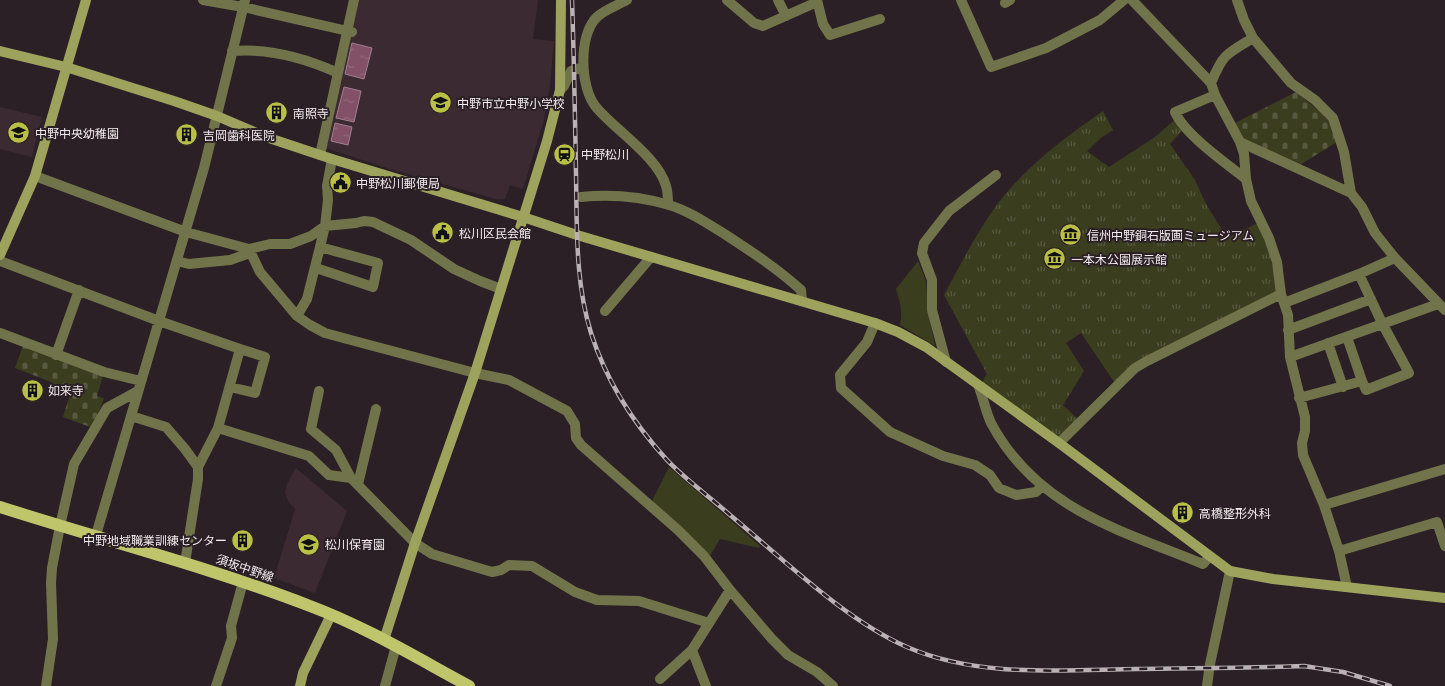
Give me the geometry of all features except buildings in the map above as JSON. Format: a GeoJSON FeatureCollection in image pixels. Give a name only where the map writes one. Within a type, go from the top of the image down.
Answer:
{"type":"FeatureCollection","features":[{"type":"Feature","properties":{"kind":"main road","name":"須坂中野線"},"geometry":{"type":"LineString","coordinates":[[0,507],[185,563],[311,606],[396,646],[469,686]]}},
{"type":"Feature","properties":{"kind":"street"},"geometry":{"type":"LineString","coordinates":[[0,255],[35,176],[86,0]]}},
{"type":"Feature","properties":{"kind":"street"},"geometry":{"type":"LineString","coordinates":[[203,0],[244,3],[349,31]]}},
{"type":"Feature","properties":{"kind":"street"},"geometry":{"type":"LineString","coordinates":[[320,155],[349,31],[354,0]]}},
{"type":"Feature","properties":{"kind":"street"},"geometry":{"type":"LineString","coordinates":[[384,640],[415,544],[475,373],[547,141],[560,90],[561,0]]}},
{"type":"Feature","properties":{"kind":"street"},"geometry":{"type":"LineString","coordinates":[[627,0],[597,17],[590,28],[585,42],[583,67],[588,93],[595,106],[646,155],[658,170],[666,185],[668,204]]}},
{"type":"Feature","properties":{"kind":"street"},"geometry":{"type":"LineString","coordinates":[[727,0],[754,23],[763,26],[817,1],[824,24],[830,35],[880,19]]}},
{"type":"Feature","properties":{"kind":"street"},"geometry":{"type":"LineString","coordinates":[[778,0],[786,16]]}},
{"type":"Feature","properties":{"kind":"street"},"geometry":{"type":"LineString","coordinates":[[961,0],[991,67],[1046,48],[1100,20],[1124,0]]}},
{"type":"Feature","properties":{"kind":"street"},"geometry":{"type":"LineString","coordinates":[[1132,0],[1210,83],[1240,142],[1244,154],[1246,179],[1251,201],[1269,238],[1277,262],[1288,315],[1290,357],[1305,417],[1302,443],[1303,455],[1324,505],[1347,587]]}},
{"type":"Feature","properties":{"kind":"street"},"geometry":{"type":"LineString","coordinates":[[1237,0],[1253,38],[1291,82],[1315,100],[1333,118],[1344,152],[1351,193]]}},
{"type":"Feature","properties":{"kind":"street"},"geometry":{"type":"LineString","coordinates":[[96,535],[186,232],[217,116],[244,3]]}},
{"type":"Feature","properties":{"kind":"street"},"geometry":{"type":"LineString","coordinates":[[1210,83],[1219,62],[1228,53],[1253,38]]}},
{"type":"Feature","properties":{"kind":"street"},"geometry":{"type":"LineString","coordinates":[[0,51],[66,67],[217,116],[266,138],[332,159],[523,216],[577,235],[876,323],[926,347],[1230,571],[1273,579],[1445,598]]}},
{"type":"Feature","properties":{"kind":"street"},"geometry":{"type":"LineString","coordinates":[[232,51],[268,51],[314,62],[338,73]]}},
{"type":"Feature","properties":{"kind":"street"},"geometry":{"type":"LineString","coordinates":[[560,90],[571,71],[583,67]]}},
{"type":"Feature","properties":{"kind":"street"},"geometry":{"type":"LineString","coordinates":[[1215,96],[1175,112],[1182,122],[1208,148],[1246,179]]}},
{"type":"Feature","properties":{"kind":"street"},"geometry":{"type":"LineString","coordinates":[[1240,142],[1351,193],[1362,207],[1375,233],[1395,258],[1442,307],[1382,323],[1290,357]]}},
{"type":"Feature","properties":{"kind":"street"},"geometry":{"type":"LineString","coordinates":[[297,316],[307,299],[316,268],[325,226],[328,200],[327,186],[332,159]]}},
{"type":"Feature","properties":{"kind":"street"},"geometry":{"type":"LineString","coordinates":[[35,176],[186,232],[249,251],[260,272],[297,316],[325,332],[475,373],[509,380],[567,411],[576,424],[576,438],[581,445],[678,530],[704,556],[730,590],[788,655],[817,672],[834,686]]}},
{"type":"Feature","properties":{"kind":"street"},"geometry":{"type":"LineString","coordinates":[[946,362],[932,310],[932,280],[922,253],[924,243],[949,211],[996,176]]}},
{"type":"Feature","properties":{"kind":"street"},"geometry":{"type":"LineString","coordinates":[[581,197],[622,195],[668,204],[688,212],[756,254],[801,290],[802,301]]}},
{"type":"Feature","properties":{"kind":"street"},"geometry":{"type":"LineString","coordinates":[[177,261],[190,264],[230,260],[270,244],[290,244],[300,241],[320,231],[325,226],[356,223],[364,220],[373,222],[411,240],[454,268],[501,289]]}},
{"type":"Feature","properties":{"kind":"street"},"geometry":{"type":"LineString","coordinates":[[316,268],[373,288],[378,264],[320,248]]}},
{"type":"Feature","properties":{"kind":"street"},"geometry":{"type":"LineString","coordinates":[[605,311],[651,257]]}},
{"type":"Feature","properties":{"kind":"street"},"geometry":{"type":"LineString","coordinates":[[1058,443],[1135,368],[1148,360],[1283,298],[1359,274],[1395,258]]}},
{"type":"Feature","properties":{"kind":"street"},"geometry":{"type":"LineString","coordinates":[[0,261],[159,321],[265,357],[255,393],[230,387]]}},
{"type":"Feature","properties":{"kind":"street"},"geometry":{"type":"LineString","coordinates":[[1347,337],[1366,390],[1409,373],[1382,323],[1359,274]]}},
{"type":"Feature","properties":{"kind":"street"},"geometry":{"type":"LineString","coordinates":[[56,355],[79,290]]}},
{"type":"Feature","properties":{"kind":"street"},"geometry":{"type":"LineString","coordinates":[[1288,330],[1371,299]]}},
{"type":"Feature","properties":{"kind":"street"},"geometry":{"type":"LineString","coordinates":[[876,323],[867,342],[840,375],[841,388],[890,432],[943,456],[976,465],[990,475],[999,488],[1016,495],[1036,492],[1042,486]]}},
{"type":"Feature","properties":{"kind":"street"},"geometry":{"type":"LineString","coordinates":[[0,333],[139,386]]}},
{"type":"Feature","properties":{"kind":"street"},"geometry":{"type":"LineString","coordinates":[[1328,343],[1343,387]]}},
{"type":"Feature","properties":{"kind":"street"},"geometry":{"type":"LineString","coordinates":[[185,563],[198,479],[198,467],[218,428],[240,349]]}},
{"type":"Feature","properties":{"kind":"street"},"geometry":{"type":"LineString","coordinates":[[1299,398],[1362,381]]}},
{"type":"Feature","properties":{"kind":"street"},"geometry":{"type":"LineString","coordinates":[[46,686],[53,639],[51,583],[60,526],[74,464],[107,408],[139,386]]}},
{"type":"Feature","properties":{"kind":"street"},"geometry":{"type":"LineString","coordinates":[[979,387],[991,422],[1014,457],[1042,486],[1072,508],[1108,527],[1203,564],[1210,557]]}},
{"type":"Feature","properties":{"kind":"street"},"geometry":{"type":"LineString","coordinates":[[319,392],[311,429],[336,450],[354,481],[415,544],[432,554],[492,572],[510,565],[532,566],[575,592],[597,600],[640,601],[709,623]]}},
{"type":"Feature","properties":{"kind":"street"},"geometry":{"type":"LineString","coordinates":[[354,481],[376,408]]}},
{"type":"Feature","properties":{"kind":"street"},"geometry":{"type":"LineString","coordinates":[[131,416],[166,427],[186,449],[198,467]]}},
{"type":"Feature","properties":{"kind":"street"},"geometry":{"type":"LineString","coordinates":[[218,428],[309,456],[329,475],[354,481]]}},
{"type":"Feature","properties":{"kind":"street"},"geometry":{"type":"LineString","coordinates":[[1324,505],[1445,469]]}},
{"type":"Feature","properties":{"kind":"street"},"geometry":{"type":"LineString","coordinates":[[1338,551],[1437,522],[1445,546]]}},
{"type":"Feature","properties":{"kind":"street"},"geometry":{"type":"LineString","coordinates":[[1207,686],[1230,571]]}},
{"type":"Feature","properties":{"kind":"street"},"geometry":{"type":"LineString","coordinates":[[216,686],[232,638],[231,626],[243,582]]}},
{"type":"Feature","properties":{"kind":"street"},"geometry":{"type":"LineString","coordinates":[[660,679],[692,650],[730,590]]}},
{"type":"Feature","properties":{"kind":"street"},"geometry":{"type":"LineString","coordinates":[[300,686],[303,673],[331,615]]}},
{"type":"Feature","properties":{"kind":"street"},"geometry":{"type":"LineString","coordinates":[[385,686],[396,646]]}},
{"type":"Feature","properties":{"kind":"street"},"geometry":{"type":"LineString","coordinates":[[692,650],[706,686]]}},
{"type":"Feature","properties":{"kind":"shaded area","name":"中野市立中野小学校"},"geometry":{"type":"Polygon","coordinates":[[[359,0],[538,0],[533,39],[554,41],[550,86],[544,120],[523,189],[510,185],[505,199],[496,199],[390,169],[325,148],[359,0]]]}},
{"type":"Feature","properties":{"kind":"shaded area","name":"中野中央幼稚園"},"geometry":{"type":"Polygon","coordinates":[[[0,107],[42,117],[32,157],[0,149],[0,107]]]}},
{"type":"Feature","properties":{"kind":"shaded area","name":"松川保育園"},"geometry":{"type":"Polygon","coordinates":[[[296,468],[347,511],[315,593],[274,578],[295,509],[289,503],[285,492],[287,484],[296,468]]]}},
{"type":"Feature","properties":{"kind":"green space"},"geometry":{"type":"Polygon","coordinates":[[[1296,92],[1332,125],[1337,142],[1298,166],[1239,138],[1233,124],[1296,92]]]}},
{"type":"Feature","properties":{"kind":"green space"},"geometry":{"type":"Polygon","coordinates":[[[1103,111],[1113,130],[1087,151],[1109,167],[1155,137],[1178,117],[1186,126],[1170,144],[1195,180],[1206,204],[1227,238],[1260,222],[1281,294],[1147,361],[1117,386],[1081,333],[1066,343],[1084,371],[1063,405],[1080,421],[1059,443],[979,387],[987,374],[944,295],[984,224],[1010,189],[1047,153],[1103,111]]]}},
{"type":"Feature","properties":{"kind":"green space"},"geometry":{"type":"Polygon","coordinates":[[[918,261],[926,281],[928,311],[935,346],[900,325],[900,302],[896,289],[918,261]]]}},
{"type":"Feature","properties":{"kind":"green space"},"geometry":{"type":"Polygon","coordinates":[[[24,343],[104,372],[97,396],[104,398],[93,428],[63,417],[70,395],[49,388],[51,382],[15,368],[24,343]]]}},
{"type":"Feature","properties":{"kind":"green space"},"geometry":{"type":"Polygon","coordinates":[[[669,467],[760,546],[759,548],[720,539],[710,556],[651,503],[669,467]]]}},
{"type":"Feature","properties":{"kind":"water"},"geometry":{"type":"Polygon","coordinates":[[[352,43],[372,48],[364,79],[345,74],[352,43]]]}},
{"type":"Feature","properties":{"kind":"water"},"geometry":{"type":"Polygon","coordinates":[[[344,87],[361,91],[354,122],[336,118],[344,87]]]}},
{"type":"Feature","properties":{"kind":"water"},"geometry":{"type":"Polygon","coordinates":[[[335,123],[352,127],[348,145],[331,141],[335,123]]]}},
{"type":"Feature","properties":{"kind":"railway"},"geometry":{"type":"LineString","coordinates":[[572,0],[579,274],[586,314],[597,350],[622,401],[643,432],[667,460],[793,569],[837,605],[884,635],[907,647],[934,657],[962,664],[991,668],[1050,671],[1304,666],[1343,672],[1390,686]]}},
{"type":"Feature","properties":{"kind":"place","name":"中野市立中野小学校"},"geometry":{"type":"Point","coordinates":[441,103]}},
{"type":"Feature","properties":{"kind":"place","name":"南照寺"},"geometry":{"type":"Point","coordinates":[277,113]}},
{"type":"Feature","properties":{"kind":"place","name":"中野中央幼稚園"},"geometry":{"type":"Point","coordinates":[19,133]}},
{"type":"Feature","properties":{"kind":"place","name":"吉岡歯科医院"},"geometry":{"type":"Point","coordinates":[187,135]}},
{"type":"Feature","properties":{"kind":"place","name":"中野松川"},"geometry":{"type":"Point","coordinates":[565,154]}},
{"type":"Feature","properties":{"kind":"place","name":"中野松川郵便局"},"geometry":{"type":"Point","coordinates":[340,183]}},
{"type":"Feature","properties":{"kind":"place","name":"松川区民会館"},"geometry":{"type":"Point","coordinates":[443,233]}},
{"type":"Feature","properties":{"kind":"place","name":"信州中野銅石版画ミュージアム"},"geometry":{"type":"Point","coordinates":[1071,235]}},
{"type":"Feature","properties":{"kind":"place","name":"一本木公園展示館"},"geometry":{"type":"Point","coordinates":[1055,259]}},
{"type":"Feature","properties":{"kind":"place","name":"如来寺"},"geometry":{"type":"Point","coordinates":[32,390]}},
{"type":"Feature","properties":{"kind":"place","name":"高橋整形外科"},"geometry":{"type":"Point","coordinates":[1183,513]}},
{"type":"Feature","properties":{"kind":"place","name":"中野地域職業訓練センター"},"geometry":{"type":"Point","coordinates":[243,540]}},
{"type":"Feature","properties":{"kind":"place","name":"松川保育園"},"geometry":{"type":"Point","coordinates":[309,544]}}]}
